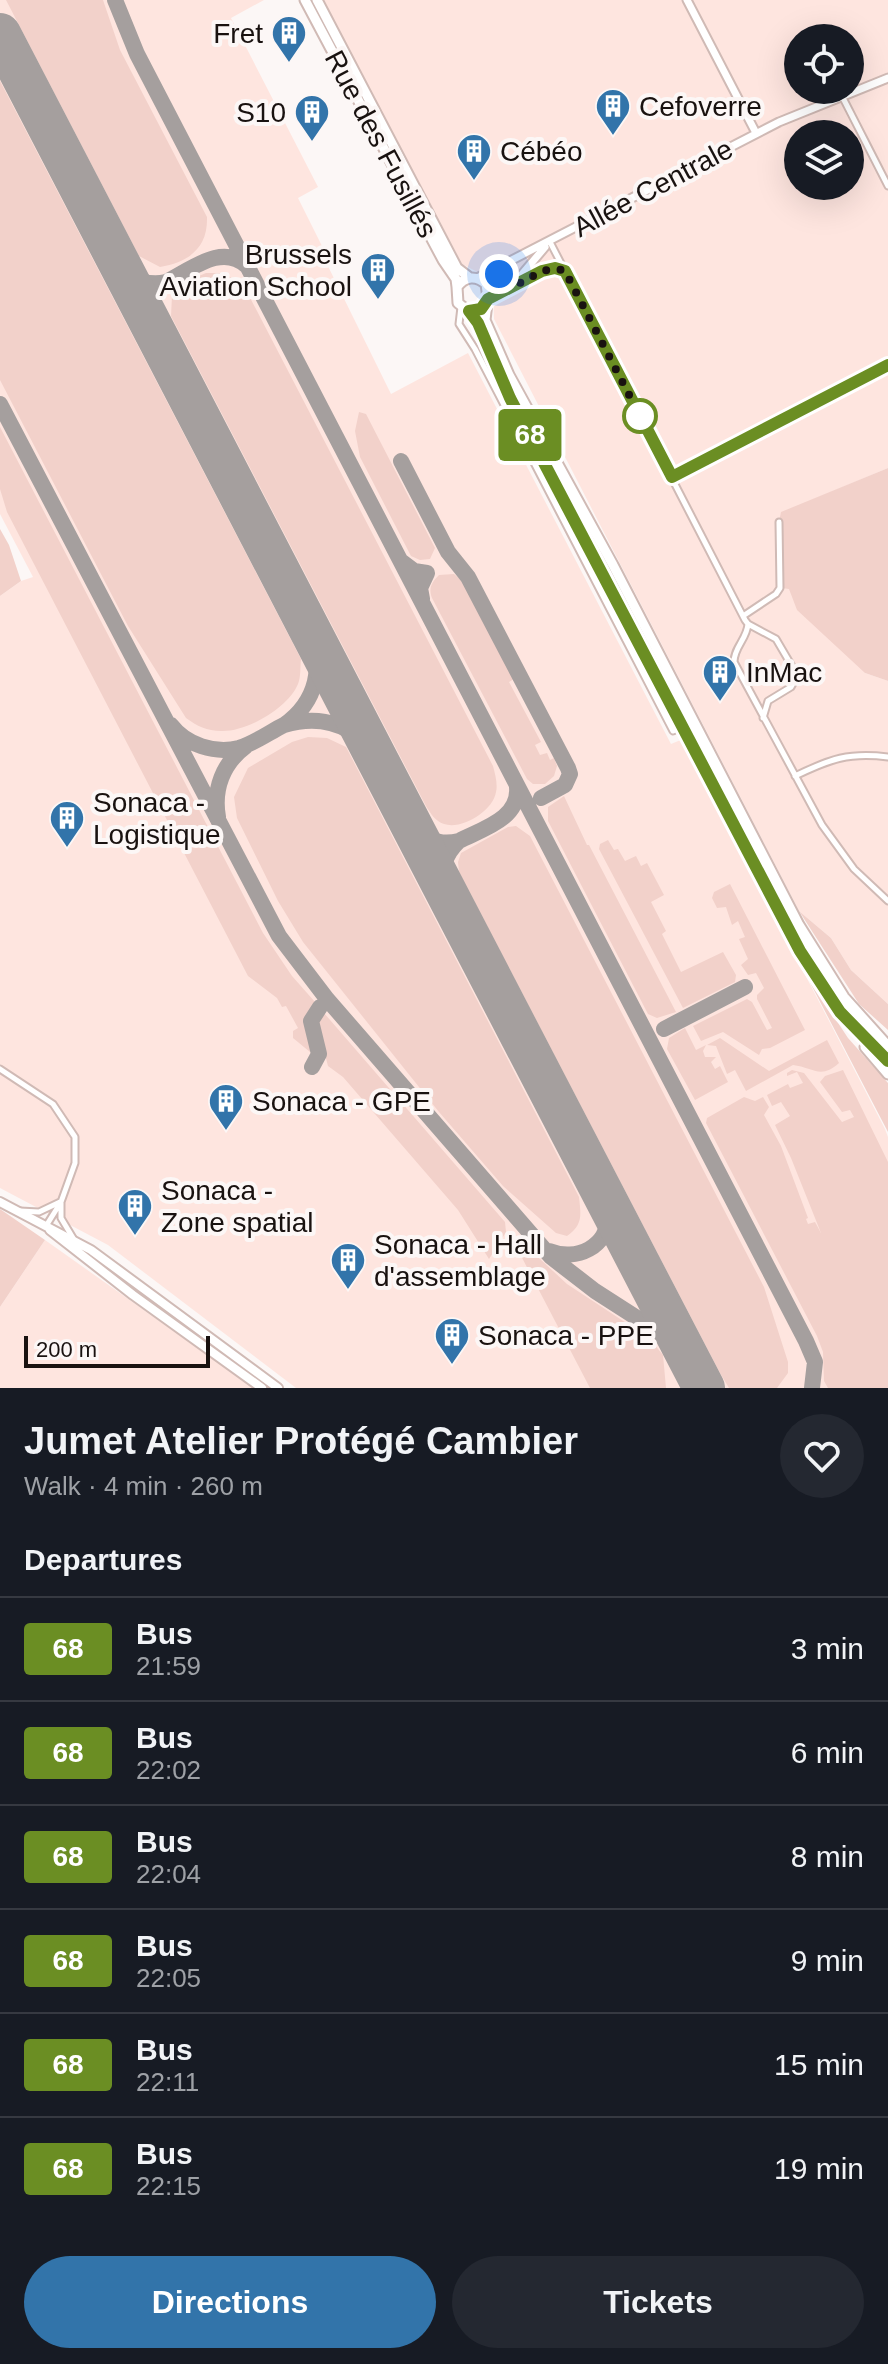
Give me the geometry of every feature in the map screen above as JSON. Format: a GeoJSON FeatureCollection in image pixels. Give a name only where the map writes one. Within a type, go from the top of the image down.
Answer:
{"type":"FeatureCollection","features":[{"type":"Feature","properties":{"kind":"highway","name":"Rue des Fusillés"},"geometry":{"type":"LineString","coordinates":[[305,0],[456,279],[457,287]]}},
{"type":"Feature","properties":{"kind":"highway","name":"Rue des Fusillés"},"geometry":{"type":"LineString","coordinates":[[317,0],[457,268],[474,278]]}},
{"type":"Feature","properties":{"kind":"highway"},"geometry":{"type":"LineString","coordinates":[[415,222],[443,260]]}},
{"type":"Feature","properties":{"kind":"highway"},"geometry":{"type":"LineString","coordinates":[[888,1046],[857,1013],[810,946],[613,565],[509,375],[485,320],[488,301],[486,284],[474,278],[457,287],[456,298],[478,323],[510,398],[794,940],[861,1043],[888,1074]]}},
{"type":"Feature","properties":{"kind":"highway"},"geometry":{"type":"LineString","coordinates":[[465,309],[477,311],[488,301]]}},
{"type":"Feature","properties":{"kind":"highway"},"geometry":{"type":"LineString","coordinates":[[840,1012],[888,1061]]}},
{"type":"Feature","properties":{"kind":"highway"},"geometry":{"type":"LineString","coordinates":[[857,1013],[888,1039]]}},
{"type":"Feature","properties":{"kind":"main road"},"geometry":{"type":"LineString","coordinates":[[0,1202],[73,1239],[278,1388]]}},
{"type":"Feature","properties":{"kind":"main road"},"geometry":{"type":"LineString","coordinates":[[46,1226],[133,1295],[262,1388]]}},
{"type":"Feature","properties":{"kind":"street"},"geometry":{"type":"LineString","coordinates":[[687,0],[756,133]]}},
{"type":"Feature","properties":{"kind":"street"},"geometry":{"type":"LineString","coordinates":[[864,87],[888,78]]}},
{"type":"Feature","properties":{"kind":"street","name":"Allée Centrale"},"geometry":{"type":"LineString","coordinates":[[474,278],[550,242],[756,133],[823,104]]}},
{"type":"Feature","properties":{"kind":"street"},"geometry":{"type":"LineString","coordinates":[[846,104],[888,186]]}},
{"type":"Feature","properties":{"kind":"street"},"geometry":{"type":"LineString","coordinates":[[512,286],[550,242],[743,616],[748,624],[776,639],[793,668],[795,680],[791,687],[768,701],[763,718]]}},
{"type":"Feature","properties":{"kind":"street"},"geometry":{"type":"LineString","coordinates":[[501,266],[500,280],[504,285],[512,286]]}},
{"type":"Feature","properties":{"kind":"street"},"geometry":{"type":"LineString","coordinates":[[488,301],[548,268],[565,271]]}},
{"type":"Feature","properties":{"kind":"street"},"geometry":{"type":"LineString","coordinates":[[465,309],[459,324],[475,349],[673,731],[683,726]]}},
{"type":"Feature","properties":{"kind":"street"},"geometry":{"type":"LineString","coordinates":[[672,477],[888,365]]}},
{"type":"Feature","properties":{"kind":"street"},"geometry":{"type":"LineString","coordinates":[[743,616],[780,588],[779,522]]}},
{"type":"Feature","properties":{"kind":"street"},"geometry":{"type":"LineString","coordinates":[[748,624],[745,638],[734,652],[734,662],[838,849],[868,884],[888,901]]}},
{"type":"Feature","properties":{"kind":"street"},"geometry":{"type":"LineString","coordinates":[[795,776],[841,756],[862,754],[888,757]]}},
{"type":"Feature","properties":{"kind":"street"},"geometry":{"type":"LineString","coordinates":[[0,1069],[53,1104],[75,1137],[75,1163],[61,1202],[46,1226]]}},
{"type":"Feature","properties":{"kind":"street"},"geometry":{"type":"LineString","coordinates":[[17,1211],[39,1212],[61,1202]]}},
{"type":"Feature","properties":{"kind":"street"},"geometry":{"type":"LineString","coordinates":[[61,1202],[61,1218],[73,1239]]}},
{"type":"Feature","properties":{"kind":"shaded area"},"geometry":{"type":"Polygon","coordinates":[[[0,0],[264,0],[231,18],[318,187],[298,198],[391,394],[468,353],[671,744],[683,739],[885,1129],[888,1137],[888,1388],[296,1388],[108,1245],[0,1188],[0,596],[21,581],[33,577],[0,514],[0,0]]]}},
{"type":"Feature","properties":{"kind":"shaded area"},"geometry":{"type":"Polygon","coordinates":[[[6,0],[103,0],[120,50],[207,217],[204,237],[195,252],[160,267],[139,256],[6,0]]]}},
{"type":"Feature","properties":{"kind":"shaded area"},"geometry":{"type":"Polygon","coordinates":[[[323,0],[888,0],[888,468],[781,513],[865,673],[888,681],[888,1004],[851,970],[831,938],[799,911],[494,319],[493,287],[487,277],[462,264],[323,0]]]}},
{"type":"Feature","properties":{"kind":"shaded area"},"geometry":{"type":"Polygon","coordinates":[[[0,81],[301,659],[299,681],[293,693],[276,710],[254,723],[221,731],[198,726],[186,718],[128,626],[0,380],[0,81]]]}},
{"type":"Feature","properties":{"kind":"shaded area"},"geometry":{"type":"Polygon","coordinates":[[[206,273],[225,273],[245,288],[493,766],[497,786],[494,799],[483,812],[468,822],[444,824],[426,806],[171,316],[172,296],[187,281],[206,273]]]}},
{"type":"Feature","properties":{"kind":"shaded area"},"geometry":{"type":"Polygon","coordinates":[[[359,412],[366,414],[435,548],[430,559],[420,560],[411,556],[360,457],[355,431],[359,412]]]}},
{"type":"Feature","properties":{"kind":"shaded area"},"geometry":{"type":"Polygon","coordinates":[[[0,427],[263,933],[292,976],[315,1002],[306,1015],[312,1045],[310,1052],[293,1038],[293,1031],[298,1028],[286,1006],[282,1007],[277,998],[248,976],[7,512],[0,489],[0,427]]]}},
{"type":"Feature","properties":{"kind":"shaded area"},"geometry":{"type":"Polygon","coordinates":[[[537,431],[694,732],[691,733],[534,433],[537,431]]]}},
{"type":"Feature","properties":{"kind":"shaded area"},"geometry":{"type":"Polygon","coordinates":[[[888,468],[888,681],[865,673],[797,610],[789,589],[782,588],[779,522],[781,512],[888,468]]]}},
{"type":"Feature","properties":{"kind":"shaded area"},"geometry":{"type":"Polygon","coordinates":[[[0,529],[21,581],[0,596],[0,529]]]}},
{"type":"Feature","properties":{"kind":"shaded area"},"geometry":{"type":"Polygon","coordinates":[[[454,574],[462,581],[514,679],[509,682],[541,742],[535,745],[540,755],[547,753],[550,760],[554,758],[557,766],[554,776],[545,784],[533,784],[527,779],[432,598],[431,588],[439,575],[454,574]]]}},
{"type":"Feature","properties":{"kind":"shaded area"},"geometry":{"type":"Polygon","coordinates":[[[308,737],[327,738],[346,747],[579,1197],[580,1219],[567,1236],[556,1233],[503,1186],[439,1112],[303,942],[278,901],[237,818],[234,797],[248,768],[292,742],[308,737]]]}},
{"type":"Feature","properties":{"kind":"shaded area"},"geometry":{"type":"Polygon","coordinates":[[[683,739],[813,985],[848,1038],[888,1083],[888,1132],[683,739]]]}},
{"type":"Feature","properties":{"kind":"shaded area"},"geometry":{"type":"Polygon","coordinates":[[[564,796],[676,1012],[657,1018],[648,1014],[548,821],[548,807],[564,796]]]}},
{"type":"Feature","properties":{"kind":"shaded area"},"geometry":{"type":"Polygon","coordinates":[[[516,826],[530,836],[764,1287],[788,1362],[788,1373],[777,1388],[729,1388],[459,872],[461,853],[508,827],[516,826]]]}},
{"type":"Feature","properties":{"kind":"shaded area"},"geometry":{"type":"Polygon","coordinates":[[[608,840],[625,861],[636,856],[641,866],[647,863],[664,895],[651,902],[666,931],[662,934],[681,972],[723,952],[736,975],[735,982],[683,1008],[599,849],[600,844],[608,840]]]}},
{"type":"Feature","properties":{"kind":"shaded area"},"geometry":{"type":"Polygon","coordinates":[[[730,884],[805,1030],[762,1049],[759,1055],[723,1032],[701,1041],[693,1026],[747,999],[752,1002],[767,1030],[772,1028],[757,999],[764,988],[756,973],[748,975],[741,965],[748,959],[739,939],[745,937],[738,921],[732,925],[726,907],[717,908],[712,898],[714,892],[730,884]]]}},
{"type":"Feature","properties":{"kind":"shaded area"},"geometry":{"type":"Polygon","coordinates":[[[799,911],[831,938],[851,970],[888,1004],[888,1030],[859,1004],[799,911]]]}},
{"type":"Feature","properties":{"kind":"shaded area"},"geometry":{"type":"Polygon","coordinates":[[[324,1013],[505,1222],[506,1232],[489,1259],[458,1210],[343,1077],[328,1066],[317,1024],[324,1013]]]}},
{"type":"Feature","properties":{"kind":"shaded area"},"geometry":{"type":"Polygon","coordinates":[[[685,1028],[696,1050],[706,1045],[703,1051],[705,1057],[716,1057],[711,1062],[715,1069],[720,1066],[728,1082],[695,1100],[667,1049],[669,1038],[685,1028]]]}},
{"type":"Feature","properties":{"kind":"shaded area"},"geometry":{"type":"Polygon","coordinates":[[[720,1038],[769,1071],[827,1040],[839,1063],[822,1072],[793,1065],[746,1091],[735,1070],[727,1074],[716,1046],[707,1045],[720,1038]]]}},
{"type":"Feature","properties":{"kind":"shaded area"},"geometry":{"type":"Polygon","coordinates":[[[792,1070],[804,1073],[842,1122],[854,1117],[850,1110],[842,1112],[820,1082],[825,1076],[843,1070],[888,1162],[888,1388],[828,1388],[824,1381],[823,1352],[817,1336],[706,1123],[707,1118],[744,1097],[755,1101],[763,1097],[769,1107],[764,1115],[781,1146],[808,1224],[815,1222],[821,1233],[775,1125],[790,1116],[781,1102],[772,1106],[767,1095],[788,1084],[790,1088],[803,1083],[797,1072],[787,1076],[792,1070]]]}},
{"type":"Feature","properties":{"kind":"shaded area"},"geometry":{"type":"Polygon","coordinates":[[[0,1209],[45,1240],[0,1307],[0,1209]]]}},
{"type":"Feature","properties":{"kind":"shaded area"},"geometry":{"type":"Polygon","coordinates":[[[45,1240],[254,1388],[0,1388],[0,1307],[45,1240]]]}},
{"type":"Feature","properties":{"kind":"shaded area"},"geometry":{"type":"Polygon","coordinates":[[[521,1246],[526,1246],[567,1284],[649,1338],[663,1355],[666,1388],[590,1388],[519,1252],[521,1246]]]}},
{"type":"Feature","properties":{"kind":"taxiway"},"geometry":{"type":"LineString","coordinates":[[115,0],[137,54],[806,1341],[815,1362],[812,1388]]}},
{"type":"Feature","properties":{"kind":"taxiway"},"geometry":{"type":"LineString","coordinates":[[166,282],[196,265],[217,258],[227,257],[247,266]]}},
{"type":"Feature","properties":{"kind":"taxiway"},"geometry":{"type":"LineString","coordinates":[[117,260],[138,279],[151,283],[166,282],[152,305],[154,331]]}},
{"type":"Feature","properties":{"kind":"taxiway"},"geometry":{"type":"LineString","coordinates":[[0,404],[279,936],[327,999],[551,1257],[595,1291],[679,1345],[697,1378],[699,1388]]}},
{"type":"Feature","properties":{"kind":"taxiway"},"geometry":{"type":"LineString","coordinates":[[401,461],[448,552],[468,577],[568,768],[570,774],[565,785],[541,798]]}},
{"type":"Feature","properties":{"kind":"taxiway"},"geometry":{"type":"LineString","coordinates":[[402,562],[414,571],[427,573],[420,588],[422,599]]}},
{"type":"Feature","properties":{"kind":"taxiway"},"geometry":{"type":"LineString","coordinates":[[309,629],[316,656],[315,682],[304,705],[284,725],[312,721],[337,725],[359,738],[377,759]]}},
{"type":"Feature","properties":{"kind":"taxiway"},"geometry":{"type":"LineString","coordinates":[[171,725],[193,743],[220,750],[245,746],[284,725]]}},
{"type":"Feature","properties":{"kind":"taxiway"},"geometry":{"type":"LineString","coordinates":[[218,817],[217,796],[222,777],[231,760],[246,746]]}},
{"type":"Feature","properties":{"kind":"taxiway"},"geometry":{"type":"LineString","coordinates":[[459,841],[506,815],[516,798],[517,787]]}},
{"type":"Feature","properties":{"kind":"taxiway"},"geometry":{"type":"LineString","coordinates":[[408,819],[430,839],[459,841],[444,864],[445,892]]}},
{"type":"Feature","properties":{"kind":"taxiway"},"geometry":{"type":"LineString","coordinates":[[664,1029],[745,987]]}},
{"type":"Feature","properties":{"kind":"taxiway"},"geometry":{"type":"LineString","coordinates":[[312,1067],[319,1054],[311,1021],[320,1007]]}},
{"type":"Feature","properties":{"kind":"taxiway"},"geometry":{"type":"LineString","coordinates":[[549,1251],[570,1255],[580,1253],[603,1236],[608,1215],[598,1184]]}},
{"type":"Feature","properties":{"kind":"runway"},"geometry":{"type":"LineString","coordinates":[[0,34],[704,1388]]}},
{"type":"Feature","properties":{"kind":"bus line","name":"68"},"geometry":{"type":"LineString","coordinates":[[888,365],[672,477],[565,271],[548,268],[488,299],[481,309],[469,311],[478,323],[510,398],[800,951],[840,1012],[888,1061]]}},
{"type":"Feature","properties":{"kind":"place","name":"Fret"},"geometry":{"type":"Point","coordinates":[289,64]}},
{"type":"Feature","properties":{"kind":"place","name":"Cefoverre"},"geometry":{"type":"Point","coordinates":[613,137]}},
{"type":"Feature","properties":{"kind":"place","name":"S10"},"geometry":{"type":"Point","coordinates":[312,143]}},
{"type":"Feature","properties":{"kind":"place","name":"Cébéo"},"geometry":{"type":"Point","coordinates":[474,182]}},
{"type":"Feature","properties":{"kind":"place","name":"Brussels Aviation School"},"geometry":{"type":"Point","coordinates":[378,301]}},
{"type":"Feature","properties":{"kind":"place","name":"InMac"},"geometry":{"type":"Point","coordinates":[720,703]}},
{"type":"Feature","properties":{"kind":"place","name":"Sonaca - Logistique"},"geometry":{"type":"Point","coordinates":[67,849]}},
{"type":"Feature","properties":{"kind":"place","name":"Sonaca - GPE"},"geometry":{"type":"Point","coordinates":[226,1132]}},
{"type":"Feature","properties":{"kind":"place","name":"Sonaca - Zone spatial"},"geometry":{"type":"Point","coordinates":[135,1237]}},
{"type":"Feature","properties":{"kind":"place","name":"Sonaca - Hall d'assemblage"},"geometry":{"type":"Point","coordinates":[348,1291]}},
{"type":"Feature","properties":{"kind":"place","name":"Sonaca - PPE"},"geometry":{"type":"Point","coordinates":[452,1366]}},
{"type":"Feature","properties":{"kind":"route"},"geometry":{"type":"LineString","coordinates":[[499,274],[504,285],[512,286],[548,268],[565,271],[640,416]]}}]}
